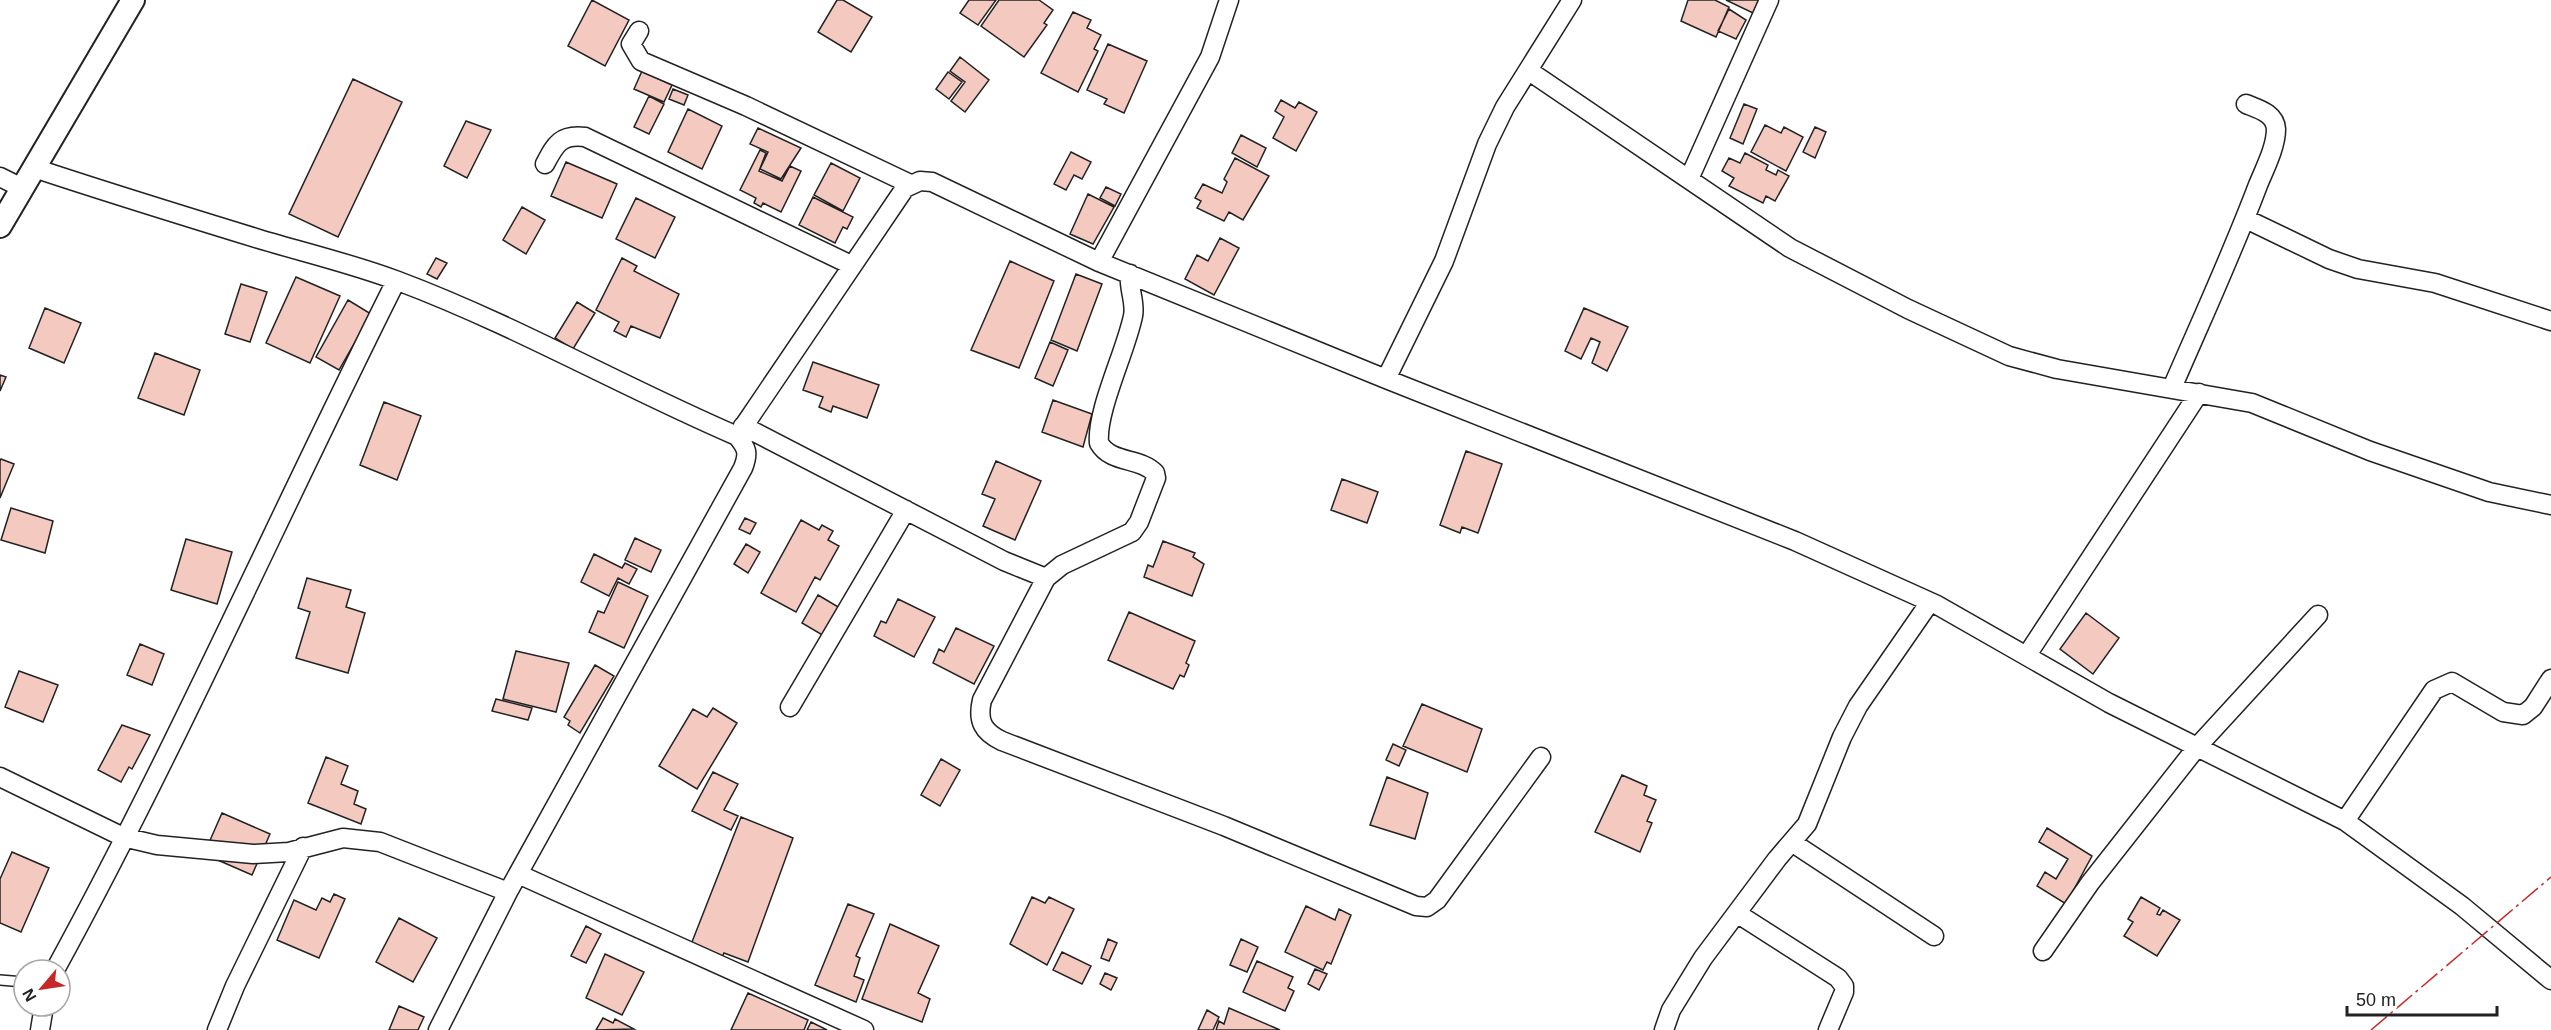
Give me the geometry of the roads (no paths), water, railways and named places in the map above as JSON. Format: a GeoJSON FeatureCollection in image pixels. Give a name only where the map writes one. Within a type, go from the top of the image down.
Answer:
{"type":"FeatureCollection","features":[{"type":"Feature","properties":{"kind":"street"},"geometry":{"type":"LineString","coordinates":[[0,226],[133,0]]}},
{"type":"Feature","properties":{"kind":"street"},"geometry":{"type":"LineString","coordinates":[[1099,262],[1210,57],[1229,0]]}},
{"type":"Feature","properties":{"kind":"street"},"geometry":{"type":"LineString","coordinates":[[1386,379],[1444,261],[1487,144],[1505,107],[1572,0]]}},
{"type":"Feature","properties":{"kind":"street"},"geometry":{"type":"LineString","coordinates":[[1689,179],[1769,0]]}},
{"type":"Feature","properties":{"kind":"street"},"geometry":{"type":"LineString","coordinates":[[639,31],[632,44],[641,61],[746,106],[910,184]]}},
{"type":"Feature","properties":{"kind":"street"},"geometry":{"type":"LineString","coordinates":[[1529,71],[1755,225],[1826,269],[2009,356],[2057,369],[2252,403],[2370,451],[2489,492],[2551,505]]}},
{"type":"Feature","properties":{"kind":"street"},"geometry":{"type":"LineString","coordinates":[[2172,388],[2246,219],[2274,143],[2276,127],[2272,118],[2264,111],[2246,104]]}},
{"type":"Feature","properties":{"kind":"street"},"geometry":{"type":"LineString","coordinates":[[544,164],[556,142],[572,135],[585,136],[851,265]]}},
{"type":"Feature","properties":{"kind":"street"},"geometry":{"type":"LineString","coordinates":[[34,168],[396,281],[483,315],[661,403],[740,431],[906,510],[1020,569],[1046,578]]}},
{"type":"Feature","properties":{"kind":"street"},"geometry":{"type":"LineString","coordinates":[[0,177],[22,188]]}},
{"type":"Feature","properties":{"kind":"street"},"geometry":{"type":"LineString","coordinates":[[740,431],[851,265],[910,184],[920,181],[932,182],[1099,262],[1386,379],[1795,541],[1930,602],[2109,703],[2345,821],[2436,886],[2551,980]]}},
{"type":"Feature","properties":{"kind":"street"},"geometry":{"type":"LineString","coordinates":[[2246,219],[2329,259],[2358,269],[2435,283],[2551,321]]}},
{"type":"Feature","properties":{"kind":"street"},"geometry":{"type":"LineString","coordinates":[[1130,274],[1133,316],[1101,422],[1099,443],[1111,456],[1149,467],[1155,473],[1156,478],[1139,522],[1132,532],[1062,565],[1046,578],[982,700],[979,714],[981,724],[989,735],[1224,826],[1416,906],[1427,908],[1437,900],[1541,757]]}},
{"type":"Feature","properties":{"kind":"street"},"geometry":{"type":"LineString","coordinates":[[61,958],[224,639],[332,408],[396,281]]}},
{"type":"Feature","properties":{"kind":"street"},"geometry":{"type":"LineString","coordinates":[[2027,655],[2199,393]]}},
{"type":"Feature","properties":{"kind":"street"},"geometry":{"type":"LineString","coordinates":[[438,1030],[508,892],[743,468],[747,451],[740,431]]}},
{"type":"Feature","properties":{"kind":"street"},"geometry":{"type":"LineString","coordinates":[[790,707],[906,510]]}},
{"type":"Feature","properties":{"kind":"street"},"geometry":{"type":"LineString","coordinates":[[1664,1030],[1671,1010],[1703,958],[1777,859],[1807,824],[1842,737],[1858,706],[1930,602]]}},
{"type":"Feature","properties":{"kind":"street"},"geometry":{"type":"LineString","coordinates":[[2043,951],[2090,883],[2198,747],[2318,615]]}},
{"type":"Feature","properties":{"kind":"street"},"geometry":{"type":"LineString","coordinates":[[2345,821],[2434,690],[2452,682],[2503,712],[2523,715],[2533,707],[2551,679]]}},
{"type":"Feature","properties":{"kind":"street"},"geometry":{"type":"LineString","coordinates":[[0,777],[123,837],[176,848],[253,854],[289,852],[343,838],[380,842],[508,892]]}},
{"type":"Feature","properties":{"kind":"street"},"geometry":{"type":"LineString","coordinates":[[1793,843],[1934,936]]}},
{"type":"Feature","properties":{"kind":"street"},"geometry":{"type":"LineString","coordinates":[[217,1030],[235,986],[303,847]]}},
{"type":"Feature","properties":{"kind":"street"},"geometry":{"type":"LineString","coordinates":[[518,874],[864,1030]]}},
{"type":"Feature","properties":{"kind":"street"},"geometry":{"type":"LineString","coordinates":[[1738,914],[1838,978],[1844,986],[1844,992],[1828,1030]]}}]}
